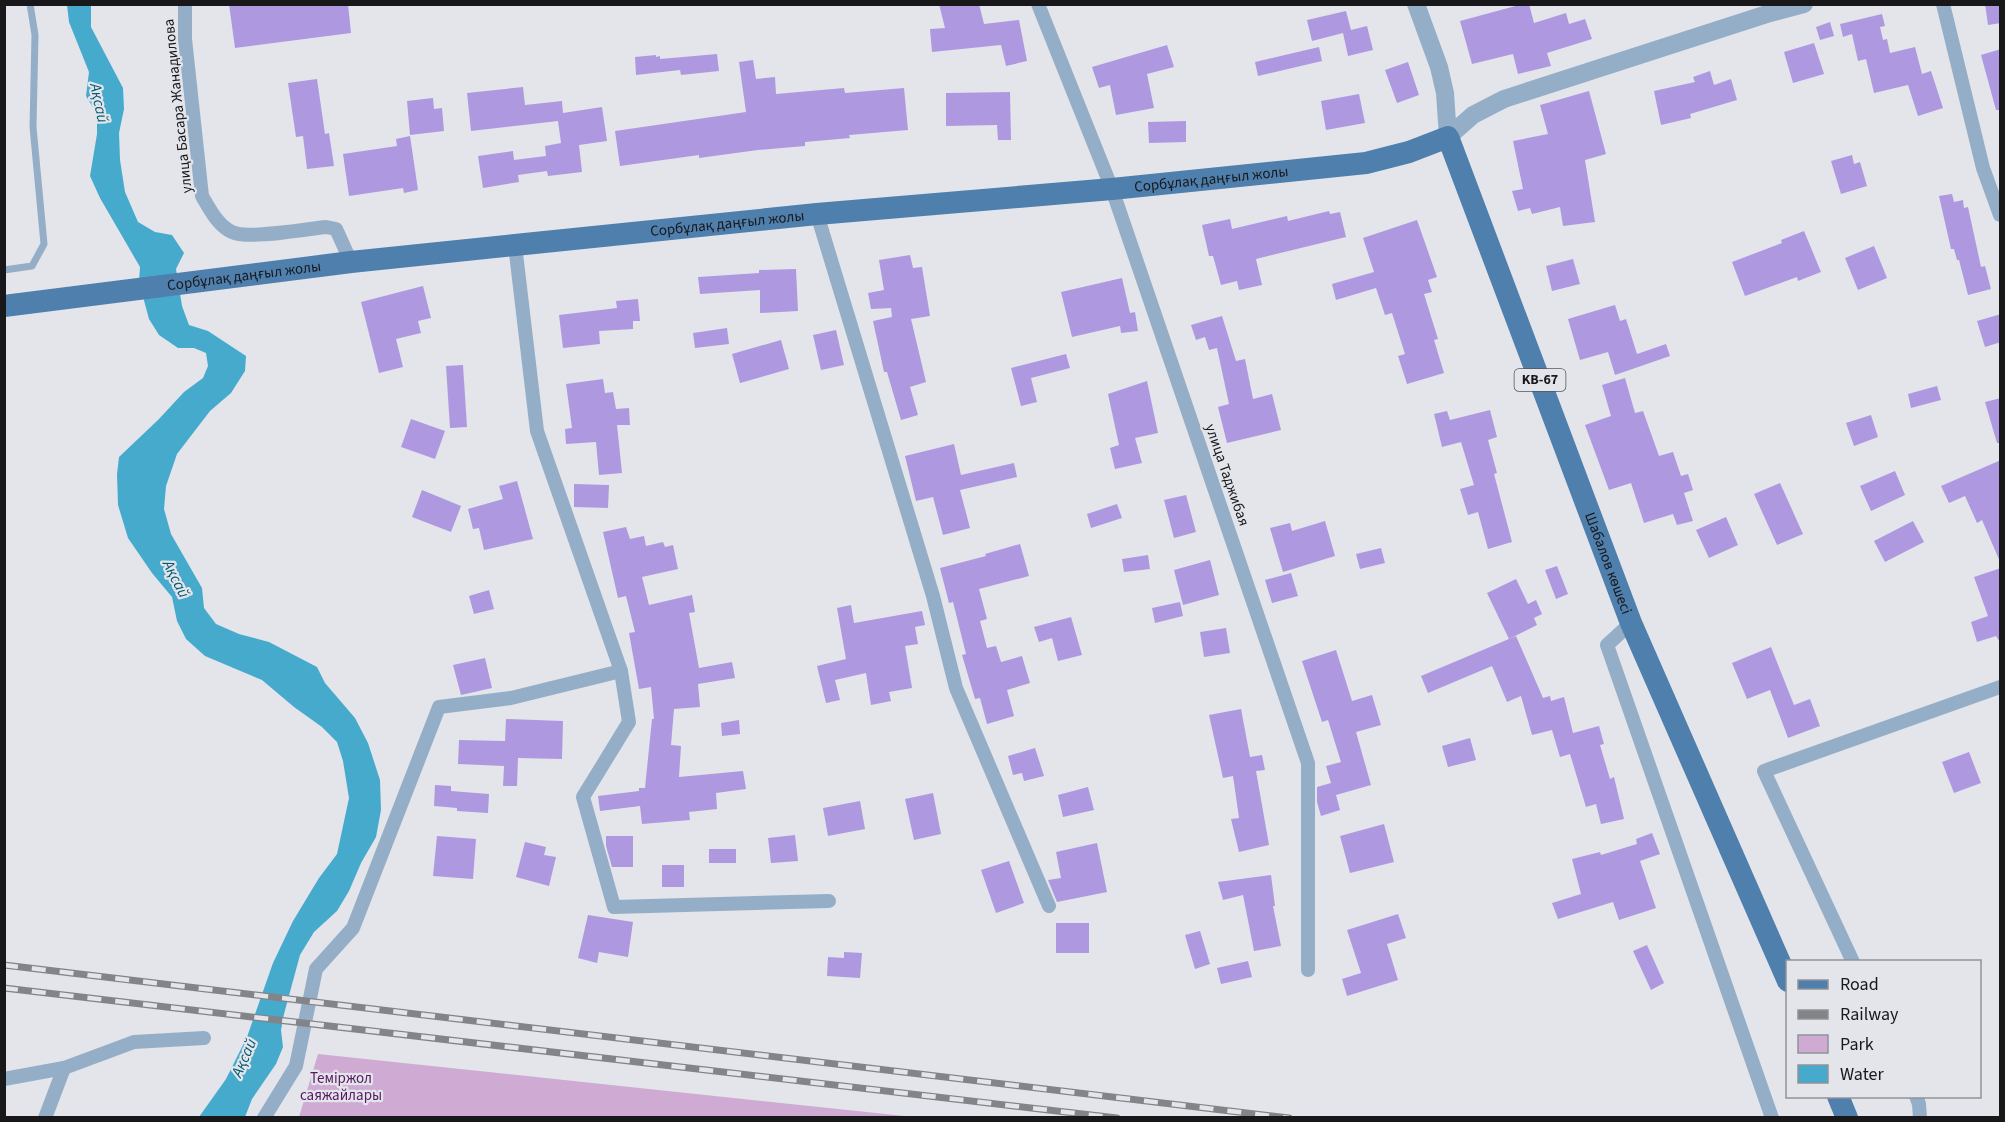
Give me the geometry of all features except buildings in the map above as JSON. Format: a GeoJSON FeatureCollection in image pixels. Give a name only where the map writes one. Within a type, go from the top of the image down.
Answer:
{"type":"FeatureCollection","features":[{"type":"Feature","properties":{"kind":"main road","name":"Сорбұлақ даңғыл жолы"},"geometry":{"type":"LineString","coordinates":[[4,306],[351,262],[817,214],[1112,189],[1366,163],[1409,152],[1448,137]]}},
{"type":"Feature","properties":{"kind":"main road","name":"Шабалов көшесі"},"geometry":{"type":"LineString","coordinates":[[1448,137],[1631,623],[1786,976]]}},
{"type":"Feature","properties":{"kind":"main road"},"geometry":{"type":"LineString","coordinates":[[1839,1098],[1847,1118]]}},
{"type":"Feature","properties":{"kind":"street","name":"улица Басара Жанадилова"},"geometry":{"type":"LineString","coordinates":[[185,4],[185,39],[202,196],[211,210],[232,232],[248,236],[326,226],[336,229],[351,262]]}},
{"type":"Feature","properties":{"kind":"street","name":"улица Таджибая"},"geometry":{"type":"LineString","coordinates":[[1038,4],[1112,189],[1308,764],[1308,970]]}},
{"type":"Feature","properties":{"kind":"street"},"geometry":{"type":"LineString","coordinates":[[1416,4],[1441,76],[1445,93],[1448,137]]}},
{"type":"Feature","properties":{"kind":"street"},"geometry":{"type":"LineString","coordinates":[[1448,137],[1473,115],[1504,99],[1804,4]]}},
{"type":"Feature","properties":{"kind":"street"},"geometry":{"type":"LineString","coordinates":[[1943,4],[1983,168],[2001,215]]}},
{"type":"Feature","properties":{"kind":"street"},"geometry":{"type":"LineString","coordinates":[[817,214],[933,596],[956,688],[1049,906]]}},
{"type":"Feature","properties":{"kind":"street"},"geometry":{"type":"LineString","coordinates":[[515,245],[537,431],[621,671],[629,722],[583,797],[614,908],[829,901]]}},
{"type":"Feature","properties":{"kind":"street"},"geometry":{"type":"LineString","coordinates":[[1631,623],[1607,645],[1772,1118]]}},
{"type":"Feature","properties":{"kind":"street"},"geometry":{"type":"LineString","coordinates":[[264,1118],[296,1066],[316,969],[353,928],[440,706],[511,699],[621,671]]}},
{"type":"Feature","properties":{"kind":"street"},"geometry":{"type":"LineString","coordinates":[[1852,960],[1764,771],[2001,687]]}},
{"type":"Feature","properties":{"kind":"street"},"geometry":{"type":"LineString","coordinates":[[4,1079],[64,1068],[134,1042],[204,1038]]}},
{"type":"Feature","properties":{"kind":"street"},"geometry":{"type":"LineString","coordinates":[[45,1118],[64,1068]]}},
{"type":"Feature","properties":{"kind":"street"},"geometry":{"type":"LineString","coordinates":[[1917,1098],[1920,1118]]}},
{"type":"Feature","properties":{"kind":"lane"},"geometry":{"type":"LineString","coordinates":[[4,270],[32,267],[44,244],[33,127],[35,35],[30,4]]}},
{"type":"Feature","properties":{"kind":"green space","name":"Теміржол саяжайлары"},"geometry":{"type":"Polygon","coordinates":[[[318,1054],[914,1117],[299,1117],[318,1054]]]}},
{"type":"Feature","properties":{"kind":"water","name":"Ақсай"},"geometry":{"type":"Polygon","coordinates":[[[67,5],[91,5],[91,27],[123,88],[124,109],[119,133],[125,192],[138,222],[155,232],[172,235],[184,253],[176,269],[182,306],[189,325],[208,331],[246,356],[245,371],[231,393],[210,411],[177,454],[166,486],[164,509],[171,534],[202,588],[204,608],[216,624],[239,634],[269,642],[317,667],[325,683],[355,718],[368,743],[380,780],[381,810],[376,837],[337,911],[314,932],[300,955],[281,1030],[283,1047],[276,1064],[252,1099],[245,1117],[199,1117],[226,1079],[247,1037],[273,963],[293,921],[319,878],[337,854],[349,798],[343,761],[337,742],[322,727],[262,680],[205,656],[186,639],[177,621],[172,597],[128,538],[118,505],[119,457],[184,392],[203,378],[208,366],[206,353],[194,348],[178,348],[159,335],[149,319],[139,282],[140,267],[100,198],[90,176],[97,134],[97,114],[86,96],[89,72],[69,22],[67,5]]]}},
{"type":"Feature","properties":{"kind":"railway"},"geometry":{"type":"LineString","coordinates":[[4,965],[1289,1118]]}},
{"type":"Feature","properties":{"kind":"railway"},"geometry":{"type":"LineString","coordinates":[[4,988],[1117,1118]]}}]}
